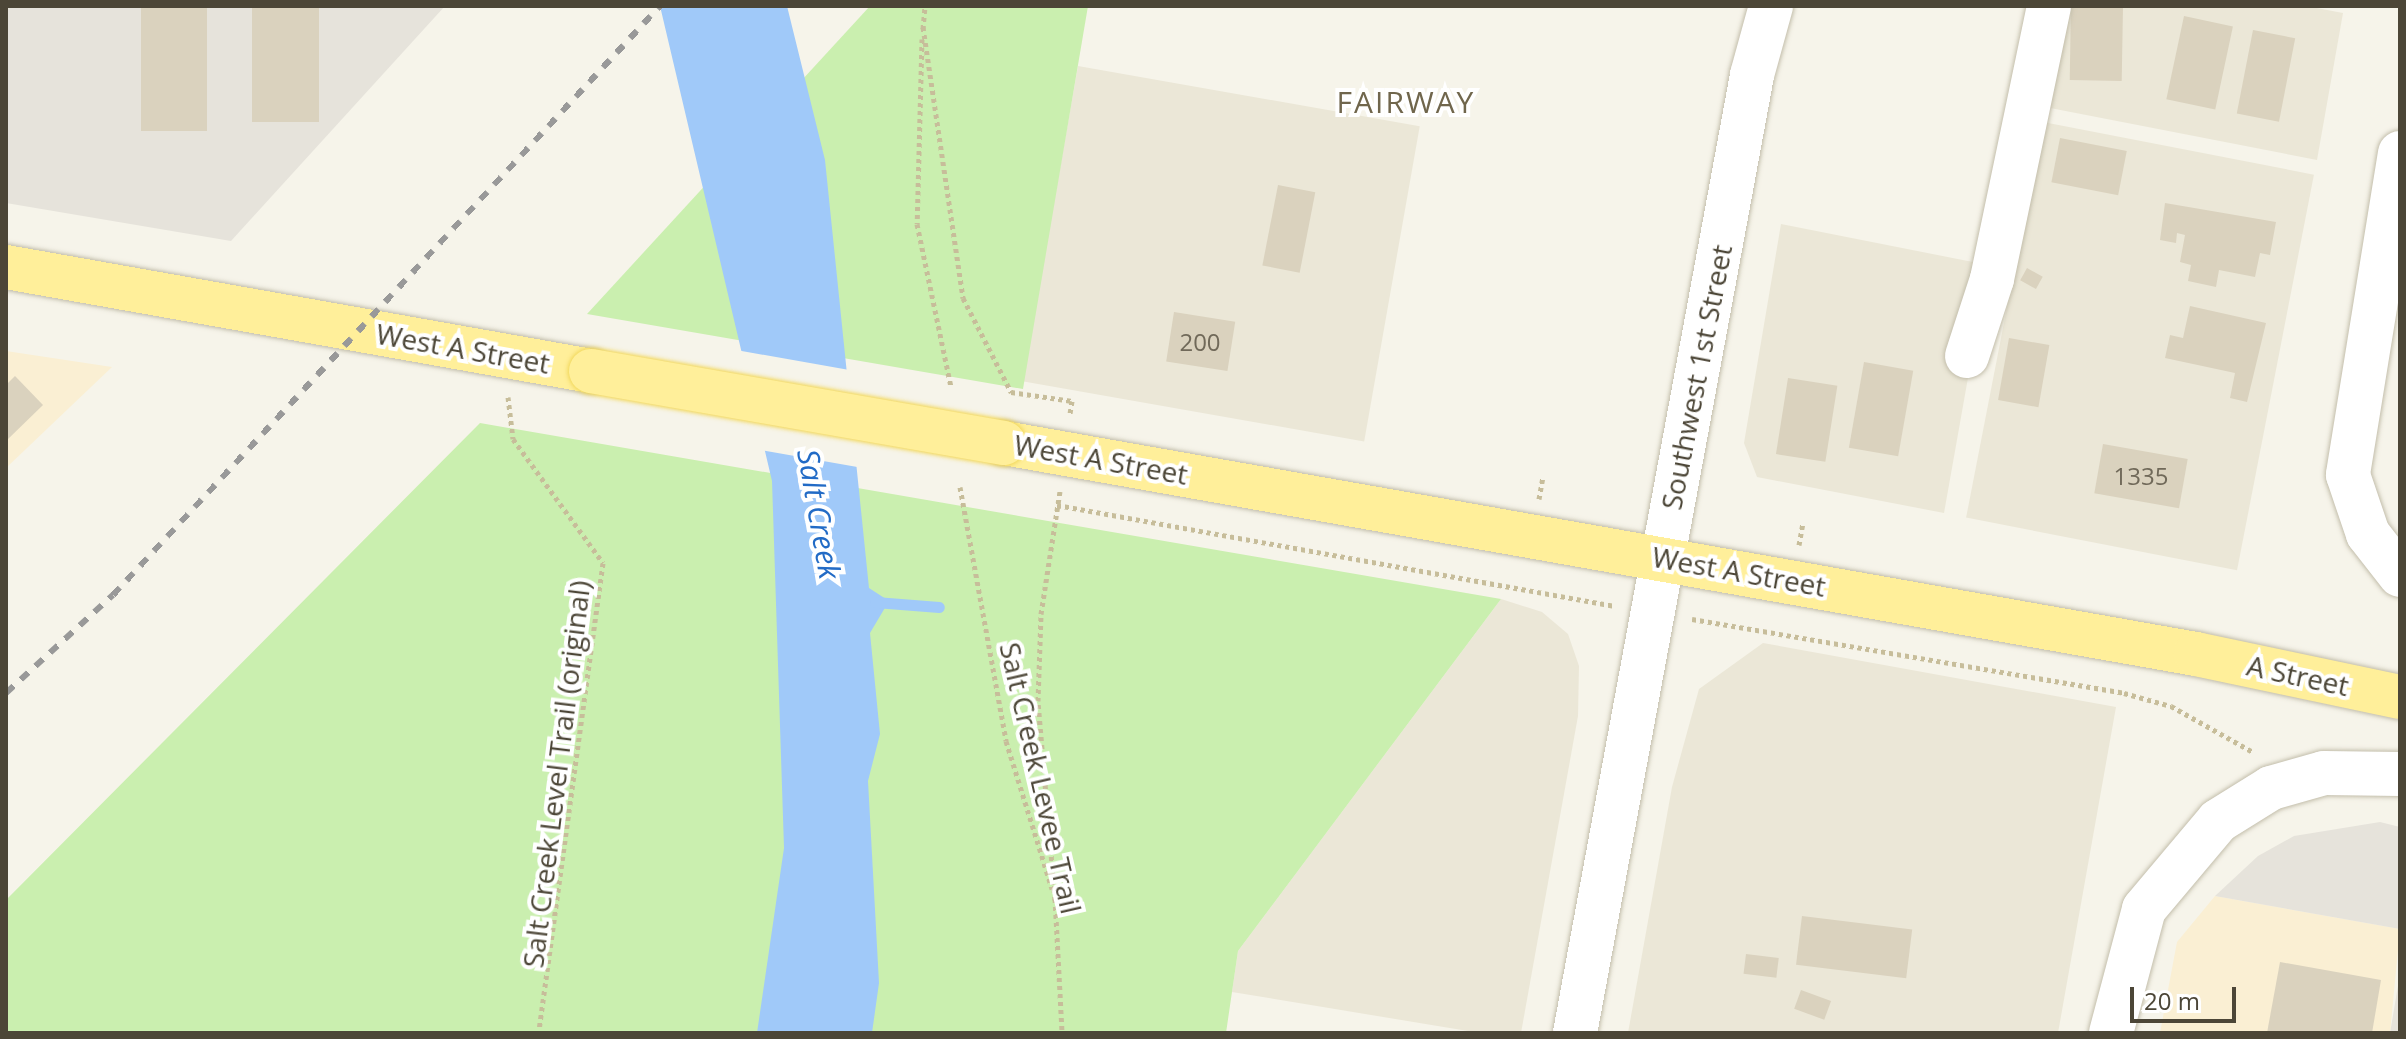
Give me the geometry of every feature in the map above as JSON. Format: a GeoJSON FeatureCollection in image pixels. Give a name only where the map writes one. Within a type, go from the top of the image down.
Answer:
{"type":"FeatureCollection","features":[{"type":"Feature","properties":{"kind":"main road","name":"West A Street"},"geometry":{"type":"LineString","coordinates":[[6,267],[1662,557],[2196,654]]}},
{"type":"Feature","properties":{"kind":"main road","name":"A Street"},"geometry":{"type":"LineString","coordinates":[[2196,654],[2400,697]]}},
{"type":"Feature","properties":{"kind":"street","name":"Southwest 1st Street"},"geometry":{"type":"LineString","coordinates":[[1575,1033],[1752,75],[1771,6]]}},
{"type":"Feature","properties":{"kind":"street"},"geometry":{"type":"LineString","coordinates":[[1967,356],[1992,279],[2049,6]]}},
{"type":"Feature","properties":{"kind":"street"},"geometry":{"type":"LineString","coordinates":[[2400,153],[2390,268],[2348,450],[2353,497],[2368,534],[2400,575]]}},
{"type":"Feature","properties":{"kind":"street"},"geometry":{"type":"LineString","coordinates":[[2111,1033],[2144,909],[2176,863],[2218,821],[2271,788],[2324,773],[2400,774]]}},
{"type":"Feature","properties":{"kind":"path"},"geometry":{"type":"LineString","coordinates":[[925,6],[917,224],[951,387]]}},
{"type":"Feature","properties":{"kind":"path"},"geometry":{"type":"LineString","coordinates":[[923,27],[952,262],[991,361],[1011,392]]}},
{"type":"Feature","properties":{"kind":"path","name":"Salt Creek Level Trail (original)"},"geometry":{"type":"LineString","coordinates":[[514,357],[507,403],[513,439],[598,549],[604,582],[539,1033]]}},
{"type":"Feature","properties":{"kind":"path","name":"Salt Creek Levee Trail"},"geometry":{"type":"LineString","coordinates":[[960,487],[1006,741],[1055,900],[1062,1033]]}},
{"type":"Feature","properties":{"kind":"path"},"geometry":{"type":"LineString","coordinates":[[1057,505],[2124,693],[2171,706],[2225,743],[2267,755]]}},
{"type":"Feature","properties":{"kind":"path"},"geometry":{"type":"LineString","coordinates":[[1041,614],[1038,701],[1055,900]]}},
{"type":"Feature","properties":{"kind":"shaded area"},"geometry":{"type":"Polygon","coordinates":[[[6,6],[445,6],[231,241],[6,203],[6,6]]]}},
{"type":"Feature","properties":{"kind":"shaded area"},"geometry":{"type":"Polygon","coordinates":[[[2063,6],[2306,6],[2343,13],[2317,160],[2045,107],[2063,6]]]}},
{"type":"Feature","properties":{"kind":"shaded area"},"geometry":{"type":"Polygon","coordinates":[[[1078,66],[1420,126],[1364,441],[1022,381],[1078,66]]]}},
{"type":"Feature","properties":{"kind":"shaded area"},"geometry":{"type":"Polygon","coordinates":[[[2043,122],[2314,175],[2237,570],[1966,518],[2043,122]]]}},
{"type":"Feature","properties":{"kind":"shaded area"},"geometry":{"type":"Polygon","coordinates":[[[1781,224],[1988,265],[1944,513],[1757,477],[1744,443],[1781,224]]]}},
{"type":"Feature","properties":{"kind":"shaded area"},"geometry":{"type":"Polygon","coordinates":[[[6,351],[112,367],[6,468],[6,351]]]}},
{"type":"Feature","properties":{"kind":"shaded area"},"geometry":{"type":"Polygon","coordinates":[[[1501,599],[1542,612],[1568,634],[1579,666],[1578,716],[1521,1033],[1480,1033],[1232,992],[1238,951],[1501,599]]]}},
{"type":"Feature","properties":{"kind":"shaded area"},"geometry":{"type":"Polygon","coordinates":[[[1763,643],[2116,707],[2058,1033],[1628,1033],[1672,787],[1699,689],[1763,643]]]}},
{"type":"Feature","properties":{"kind":"shaded area"},"geometry":{"type":"Polygon","coordinates":[[[2380,822],[2400,827],[2400,929],[2215,896],[2258,856],[2294,836],[2380,822]]]}},
{"type":"Feature","properties":{"kind":"shaded area"},"geometry":{"type":"Polygon","coordinates":[[[2215,896],[2400,929],[2390,1033],[2160,1033],[2177,942],[2215,896]]]}},
{"type":"Feature","properties":{"kind":"shaded area"},"geometry":{"type":"Polygon","coordinates":[[[2400,974],[2400,1033],[2390,1033],[2400,974]]]}},
{"type":"Feature","properties":{"kind":"green space"},"geometry":{"type":"Polygon","coordinates":[[[870,6],[1088,6],[1023,389],[587,314],[870,6]]]}},
{"type":"Feature","properties":{"kind":"green space"},"geometry":{"type":"Polygon","coordinates":[[[480,423],[1501,599],[1238,951],[1226,1033],[6,1033],[6,900],[480,423]]]}},
{"type":"Feature","properties":{"kind":"water","name":"Salt Creek"},"geometry":{"type":"Polygon","coordinates":[[[660,6],[787,6],[825,160],[869,588],[889,601],[870,633],[880,734],[868,781],[879,983],[872,1033],[757,1033],[784,848],[772,481],[660,6]]]}},
{"type":"Feature","properties":{"kind":"pier"},"geometry":{"type":"Polygon","coordinates":[[[736,350],[855,371],[863,468],[761,450],[736,350]]]}},
{"type":"Feature","properties":{"kind":"building"},"geometry":{"type":"Polygon","coordinates":[[[141,6],[207,6],[207,131],[141,131],[141,6]]]}},
{"type":"Feature","properties":{"kind":"building"},"geometry":{"type":"Polygon","coordinates":[[[252,6],[319,6],[319,122],[252,122],[252,6]]]}},
{"type":"Feature","properties":{"kind":"building"},"geometry":{"type":"Polygon","coordinates":[[[2071,6],[2123,7],[2122,81],[2070,80],[2071,6]]]}},
{"type":"Feature","properties":{"kind":"building"},"geometry":{"type":"Polygon","coordinates":[[[2184,16],[2233,26],[2215,110],[2166,99],[2184,16]]]}},
{"type":"Feature","properties":{"kind":"building"},"geometry":{"type":"Polygon","coordinates":[[[2253,30],[2295,38],[2279,122],[2237,113],[2253,30]]]}},
{"type":"Feature","properties":{"kind":"building"},"geometry":{"type":"Polygon","coordinates":[[[2060,138],[2127,151],[2118,195],[2051,182],[2060,138]]]}},
{"type":"Feature","properties":{"kind":"building"},"geometry":{"type":"Polygon","coordinates":[[[1278,185],[1315,192],[1300,273],[1262,265],[1278,185]]]}},
{"type":"Feature","properties":{"kind":"building"},"geometry":{"type":"Polygon","coordinates":[[[2165,203],[2276,222],[2270,255],[2260,253],[2255,277],[2219,270],[2216,287],[2188,281],[2191,265],[2180,262],[2185,235],[2177,233],[2176,243],[2160,240],[2165,203]]]}},
{"type":"Feature","properties":{"kind":"building"},"geometry":{"type":"Polygon","coordinates":[[[2027,268],[2043,277],[2036,289],[2020,280],[2027,268]]]}},
{"type":"Feature","properties":{"kind":"building"},"geometry":{"type":"Polygon","coordinates":[[[2190,306],[2266,323],[2247,402],[2230,398],[2235,373],[2165,358],[2170,335],[2183,338],[2190,306]]]}},
{"type":"Feature","properties":{"kind":"building"},"geometry":{"type":"Polygon","coordinates":[[[1174,312],[1235,322],[1227,371],[1166,361],[1174,312]]]}},
{"type":"Feature","properties":{"kind":"building"},"geometry":{"type":"Polygon","coordinates":[[[2009,338],[2049,345],[2038,407],[1998,400],[2009,338]]]}},
{"type":"Feature","properties":{"kind":"building"},"geometry":{"type":"Polygon","coordinates":[[[1864,362],[1913,371],[1898,456],[1849,448],[1864,362]]]}},
{"type":"Feature","properties":{"kind":"building"},"geometry":{"type":"Polygon","coordinates":[[[15,376],[43,405],[6,441],[6,385],[15,376]]]}},
{"type":"Feature","properties":{"kind":"building"},"geometry":{"type":"Polygon","coordinates":[[[1788,378],[1837,386],[1825,462],[1776,454],[1788,378]]]}},
{"type":"Feature","properties":{"kind":"building"},"geometry":{"type":"Polygon","coordinates":[[[2103,444],[2188,459],[2179,508],[2094,493],[2103,444]]]}},
{"type":"Feature","properties":{"kind":"building"},"geometry":{"type":"Polygon","coordinates":[[[1802,916],[1912,930],[1906,978],[1796,965],[1802,916]]]}},
{"type":"Feature","properties":{"kind":"building"},"geometry":{"type":"Polygon","coordinates":[[[1746,954],[1779,958],[1776,978],[1744,974],[1746,954]]]}},
{"type":"Feature","properties":{"kind":"building"},"geometry":{"type":"Polygon","coordinates":[[[2280,962],[2381,980],[2372,1033],[2267,1033],[2280,962]]]}},
{"type":"Feature","properties":{"kind":"building"},"geometry":{"type":"Polygon","coordinates":[[[1801,990],[1831,1001],[1824,1020],[1794,1009],[1801,990]]]}},
{"type":"Feature","properties":{"kind":"waterway"},"geometry":{"type":"LineString","coordinates":[[875,602],[939,607]]}},
{"type":"Feature","properties":{"kind":"railway"},"geometry":{"type":"LineString","coordinates":[[6,693],[113,595],[660,6]]}},
{"type":"Feature","properties":{"kind":"district","name":"FAIRWAY"},"geometry":{"type":"Point","coordinates":[1406,102]}}]}
